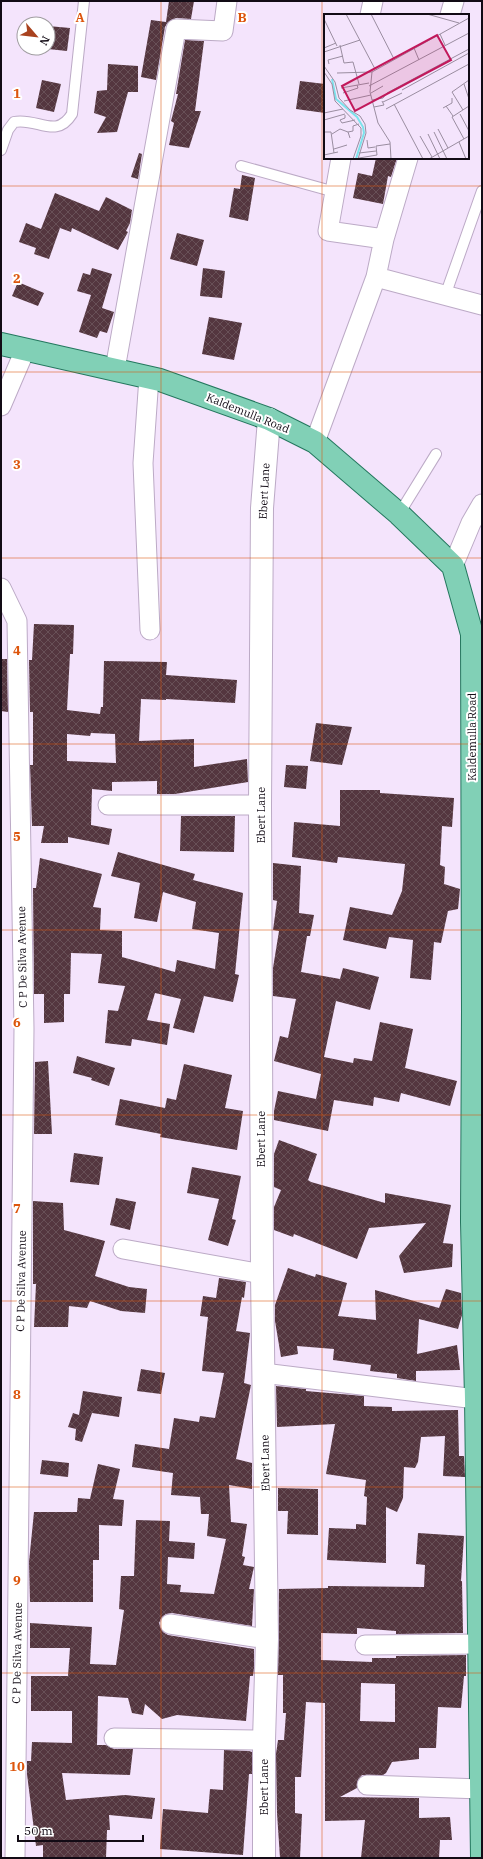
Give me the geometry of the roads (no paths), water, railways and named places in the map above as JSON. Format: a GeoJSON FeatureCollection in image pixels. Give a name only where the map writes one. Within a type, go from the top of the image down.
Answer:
{"type":"FeatureCollection","features":[{"type":"Feature","properties":{"kind":"main road","name":"Kaldemulla Road"},"geometry":{"type":"LineString","coordinates":[[1,344],[149,377],[269,419],[315,442],[399,514],[453,566],[477,633],[478,1069],[472,1222],[476,1399],[478,1644],[482,1858]]}},
{"type":"Feature","properties":{"kind":"street"},"geometry":{"type":"LineString","coordinates":[[115,370],[176,29],[223,30],[227,1]]}},
{"type":"Feature","properties":{"kind":"street"},"geometry":{"type":"LineString","coordinates":[[370,14],[373,1]]}},
{"type":"Feature","properties":{"kind":"street"},"geometry":{"type":"LineString","coordinates":[[450,14],[454,1]]}},
{"type":"Feature","properties":{"kind":"street"},"geometry":{"type":"LineString","coordinates":[[341,159],[328,232],[384,239]]}},
{"type":"Feature","properties":{"kind":"street"},"geometry":{"type":"LineString","coordinates":[[315,442],[376,277],[384,239],[408,159]]}},
{"type":"Feature","properties":{"kind":"street"},"geometry":{"type":"LineString","coordinates":[[376,277],[482,305]]}},
{"type":"Feature","properties":{"kind":"street"},"geometry":{"type":"LineString","coordinates":[[1,406],[26,350]]}},
{"type":"Feature","properties":{"kind":"street"},"geometry":{"type":"LineString","coordinates":[[149,377],[143,464],[150,630]]}},
{"type":"Feature","properties":{"kind":"street","name":"Ebert Lane"},"geometry":{"type":"LineString","coordinates":[[264,1858],[264,1740],[267,1639],[262,1274],[260,805],[262,508],[269,419]]}},
{"type":"Feature","properties":{"kind":"street"},"geometry":{"type":"LineString","coordinates":[[453,566],[471,523],[482,504]]}},
{"type":"Feature","properties":{"kind":"street","name":"C P De Silva Avenue"},"geometry":{"type":"LineString","coordinates":[[1,588],[17,621],[24,1029],[15,1858]]}},
{"type":"Feature","properties":{"kind":"street"},"geometry":{"type":"LineString","coordinates":[[108,805],[260,805]]}},
{"type":"Feature","properties":{"kind":"street"},"geometry":{"type":"LineString","coordinates":[[124,1248],[262,1274]]}},
{"type":"Feature","properties":{"kind":"street"},"geometry":{"type":"LineString","coordinates":[[263,1374],[476,1399]]}},
{"type":"Feature","properties":{"kind":"street"},"geometry":{"type":"LineString","coordinates":[[170,1624],[267,1639]]}},
{"type":"Feature","properties":{"kind":"street"},"geometry":{"type":"LineString","coordinates":[[365,1645],[478,1644]]}},
{"type":"Feature","properties":{"kind":"street"},"geometry":{"type":"LineString","coordinates":[[114,1738],[264,1740]]}},
{"type":"Feature","properties":{"kind":"street"},"geometry":{"type":"LineString","coordinates":[[367,1785],[481,1789]]}},
{"type":"Feature","properties":{"kind":"lane"},"geometry":{"type":"LineString","coordinates":[[1,150],[8,130],[14,122],[52,127],[60,126],[66,123],[72,114],[84,1]]}},
{"type":"Feature","properties":{"kind":"lane"},"geometry":{"type":"LineString","coordinates":[[241,166],[335,192]]}},
{"type":"Feature","properties":{"kind":"lane"},"geometry":{"type":"LineString","coordinates":[[445,296],[482,191]]}},
{"type":"Feature","properties":{"kind":"lane"},"geometry":{"type":"LineString","coordinates":[[399,514],[436,454]]}}]}
